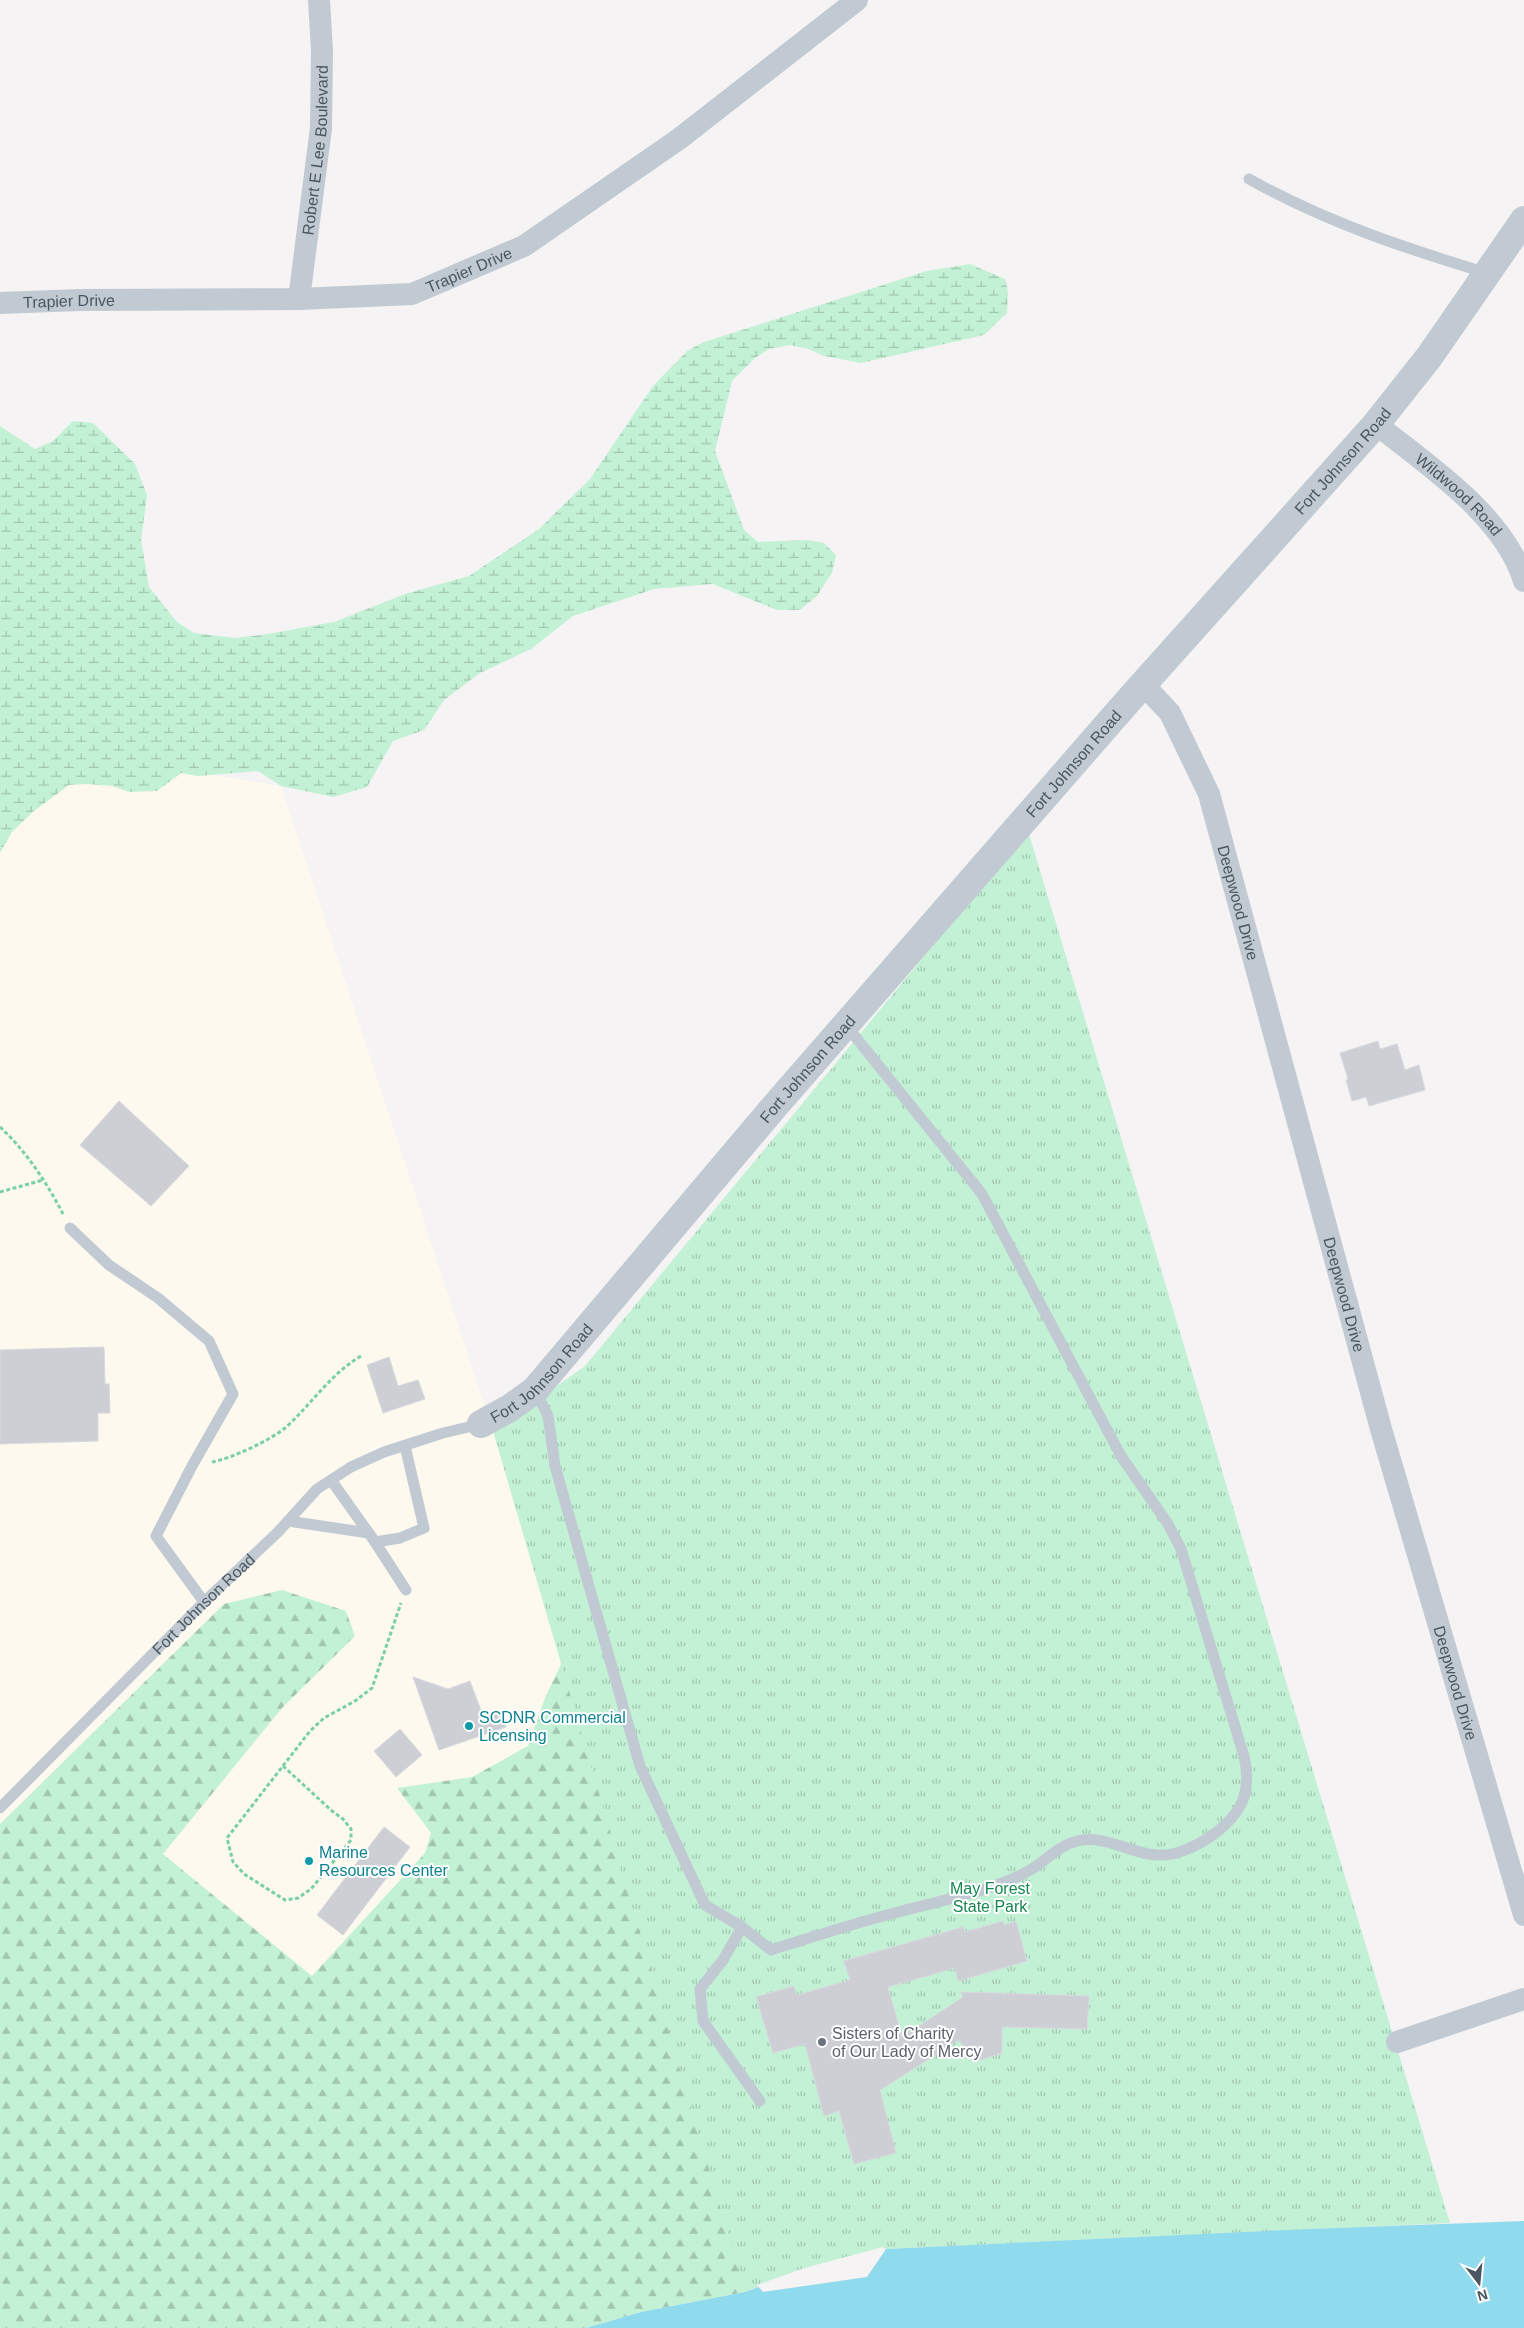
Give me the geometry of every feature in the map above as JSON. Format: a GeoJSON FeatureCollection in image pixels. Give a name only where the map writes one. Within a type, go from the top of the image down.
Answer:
{"type":"FeatureCollection","features":[{"type":"Feature","properties":{"kind":"street","name":"Robert E Lee Boulevard"},"geometry":{"type":"LineString","coordinates":[[299,299],[321,128],[322,51],[319,0]]}},
{"type":"Feature","properties":{"kind":"street","name":"Trapier Drive"},"geometry":{"type":"LineString","coordinates":[[0,303],[80,300],[299,299],[412,294],[524,246],[679,139],[857,0]]}},
{"type":"Feature","properties":{"kind":"street","name":"Fort Johnson Road"},"geometry":{"type":"LineString","coordinates":[[482,1424],[536,1390],[845,1024],[1143,684],[1376,424],[1428,357],[1524,220]]}},
{"type":"Feature","properties":{"kind":"street","name":"Wildwood Road"},"geometry":{"type":"LineString","coordinates":[[1376,424],[1464,495],[1504,541],[1520,568],[1524,581]]}},
{"type":"Feature","properties":{"kind":"street","name":"Deepwood Drive"},"geometry":{"type":"LineString","coordinates":[[1143,684],[1170,713],[1209,794],[1381,1429],[1524,1915]]}},
{"type":"Feature","properties":{"kind":"street"},"geometry":{"type":"LineString","coordinates":[[1397,2042],[1524,1999]]}},
{"type":"Feature","properties":{"kind":"lane"},"geometry":{"type":"LineString","coordinates":[[1249,179],[1337,223],[1391,244],[1487,273]]}},
{"type":"Feature","properties":{"kind":"lane"},"geometry":{"type":"LineString","coordinates":[[536,1390],[548,1416],[555,1466],[640,1766],[705,1905],[742,1927],[771,1950],[994,1886],[1019,1876],[1037,1865],[1054,1851],[1076,1841],[1092,1839],[1156,1856],[1185,1851],[1219,1830],[1238,1810],[1247,1786],[1247,1769],[1192,1580],[1181,1549],[1168,1524],[1121,1456],[982,1194],[845,1024]]}},
{"type":"Feature","properties":{"kind":"lane"},"geometry":{"type":"LineString","coordinates":[[70,1228],[109,1264],[158,1298],[209,1340],[233,1394],[192,1466],[156,1536],[204,1602]]}},
{"type":"Feature","properties":{"kind":"lane","name":"Fort Johnson Road"},"geometry":{"type":"LineString","coordinates":[[0,1808],[204,1602],[288,1521],[317,1489],[351,1467],[384,1452],[443,1433],[482,1424]]}},
{"type":"Feature","properties":{"kind":"lane"},"geometry":{"type":"LineString","coordinates":[[288,1521],[372,1538],[400,1538],[424,1528],[405,1446]]}},
{"type":"Feature","properties":{"kind":"lane"},"geometry":{"type":"LineString","coordinates":[[331,1480],[406,1590]]}},
{"type":"Feature","properties":{"kind":"lane"},"geometry":{"type":"LineString","coordinates":[[742,1927],[723,1960],[700,1989],[704,2021],[760,2101]]}},
{"type":"Feature","properties":{"kind":"path"},"geometry":{"type":"LineString","coordinates":[[0,1127],[43,1180],[70,1228]]}},
{"type":"Feature","properties":{"kind":"path"},"geometry":{"type":"LineString","coordinates":[[0,1192],[43,1180]]}},
{"type":"Feature","properties":{"kind":"path"},"geometry":{"type":"LineString","coordinates":[[192,1466],[222,1460],[284,1428],[327,1382],[346,1365],[360,1356]]}},
{"type":"Feature","properties":{"kind":"path"},"geometry":{"type":"LineString","coordinates":[[283,1766],[332,1812],[343,1818],[351,1829],[351,1840],[311,1889],[298,1898],[285,1900],[244,1874],[233,1862],[227,1838],[310,1731],[324,1718],[356,1701],[372,1688],[406,1590]]}},
{"type":"Feature","properties":{"kind":"shaded area","name":"Marine Resources Center"},"geometry":{"type":"Polygon","coordinates":[[[0,741],[281,786],[493,1431],[745,2292],[641,2312],[586,2328],[0,2328],[0,741]]]}},
{"type":"Feature","properties":{"kind":"green space"},"geometry":{"type":"Polygon","coordinates":[[[970,264],[1005,279],[1008,292],[1007,313],[984,335],[861,363],[824,356],[808,349],[790,345],[769,349],[755,358],[732,381],[715,451],[744,530],[758,542],[808,540],[824,543],[836,555],[832,573],[817,596],[800,610],[777,610],[713,584],[654,589],[573,616],[531,649],[480,673],[444,700],[424,730],[393,741],[367,787],[333,797],[281,786],[258,771],[197,776],[181,773],[157,791],[129,792],[112,786],[69,785],[34,811],[12,832],[0,853],[0,426],[35,449],[53,441],[73,421],[93,423],[135,464],[147,495],[141,540],[149,587],[177,622],[194,633],[235,638],[268,634],[334,622],[405,594],[469,576],[539,529],[590,479],[653,386],[687,351],[704,342],[927,271],[970,264]]]}},
{"type":"Feature","properties":{"kind":"green space","name":"May Forest State Park"},"geometry":{"type":"Polygon","coordinates":[[[1028,831],[1450,2223],[886,2249],[804,2271],[745,2292],[493,1431],[585,1366],[1028,831]]]}},
{"type":"Feature","properties":{"kind":"green space"},"geometry":{"type":"Polygon","coordinates":[[[282,1590],[346,1611],[355,1636],[282,1708],[163,1854],[312,1976],[425,1853],[431,1833],[397,1788],[472,1777],[528,1746],[545,1698],[570,1645],[737,2169],[745,2292],[641,2312],[586,2328],[0,2328],[0,1824],[224,1604],[282,1590]]]}},
{"type":"Feature","properties":{"kind":"water"},"geometry":{"type":"Polygon","coordinates":[[[1524,2221],[1524,2328],[586,2328],[641,2312],[745,2292],[804,2271],[886,2249],[1524,2221]]]}},
{"type":"Feature","properties":{"kind":"pier"},"geometry":{"type":"Polygon","coordinates":[[[883,2247],[886,2249],[867,2277],[763,2292],[757,2285],[804,2268],[883,2247]]]}},
{"type":"Feature","properties":{"kind":"building"},"geometry":{"type":"Polygon","coordinates":[[[1378,1041],[1380,1049],[1397,1044],[1405,1070],[1419,1065],[1425,1090],[1369,1106],[1366,1097],[1352,1101],[1340,1053],[1378,1041]]]}},
{"type":"Feature","properties":{"kind":"building"},"geometry":{"type":"Polygon","coordinates":[[[119,1101],[189,1166],[151,1206],[80,1145],[119,1101]]]}},
{"type":"Feature","properties":{"kind":"building"},"geometry":{"type":"Polygon","coordinates":[[[104,1347],[105,1384],[109,1384],[110,1413],[98,1413],[98,1441],[0,1444],[0,1350],[104,1347]]]}},
{"type":"Feature","properties":{"kind":"building"},"geometry":{"type":"Polygon","coordinates":[[[389,1357],[398,1386],[418,1380],[425,1399],[383,1413],[367,1365],[389,1357]]]}},
{"type":"Feature","properties":{"kind":"building","name":"SCDNR Commercial Licensing"},"geometry":{"type":"Polygon","coordinates":[[[413,1677],[448,1689],[470,1681],[483,1716],[499,1710],[506,1727],[439,1750],[413,1677]]]}},
{"type":"Feature","properties":{"kind":"building"},"geometry":{"type":"Polygon","coordinates":[[[400,1729],[422,1755],[396,1777],[374,1751],[400,1729]]]}},
{"type":"Feature","properties":{"kind":"building"},"geometry":{"type":"Polygon","coordinates":[[[384,1827],[410,1847],[343,1935],[317,1915],[384,1827]]]}},
{"type":"Feature","properties":{"kind":"building","name":"Sisters of Charity of Our Lady of Mercy"},"geometry":{"type":"Polygon","coordinates":[[[1003,1921],[1004,1925],[1016,1921],[1027,1961],[958,1981],[955,1968],[888,1987],[902,2037],[963,1997],[961,1992],[1089,1996],[1087,2029],[1002,2027],[1002,2053],[974,2062],[959,2040],[880,2090],[896,2153],[854,2164],[839,2111],[824,2116],[805,2044],[773,2053],[756,1997],[794,1986],[797,1995],[850,1980],[844,1961],[963,1927],[965,1932],[1003,1921]]]}},
{"type":"Feature","properties":{"kind":"place","name":"SCDNR Commercial Licensing"},"geometry":{"type":"Point","coordinates":[469,1726]}},
{"type":"Feature","properties":{"kind":"place","name":"Marine Resources Center"},"geometry":{"type":"Point","coordinates":[309,1861]}},
{"type":"Feature","properties":{"kind":"place","name":"Sisters of Charity of Our Lady of Mercy"},"geometry":{"type":"Point","coordinates":[822,2042]}}]}
